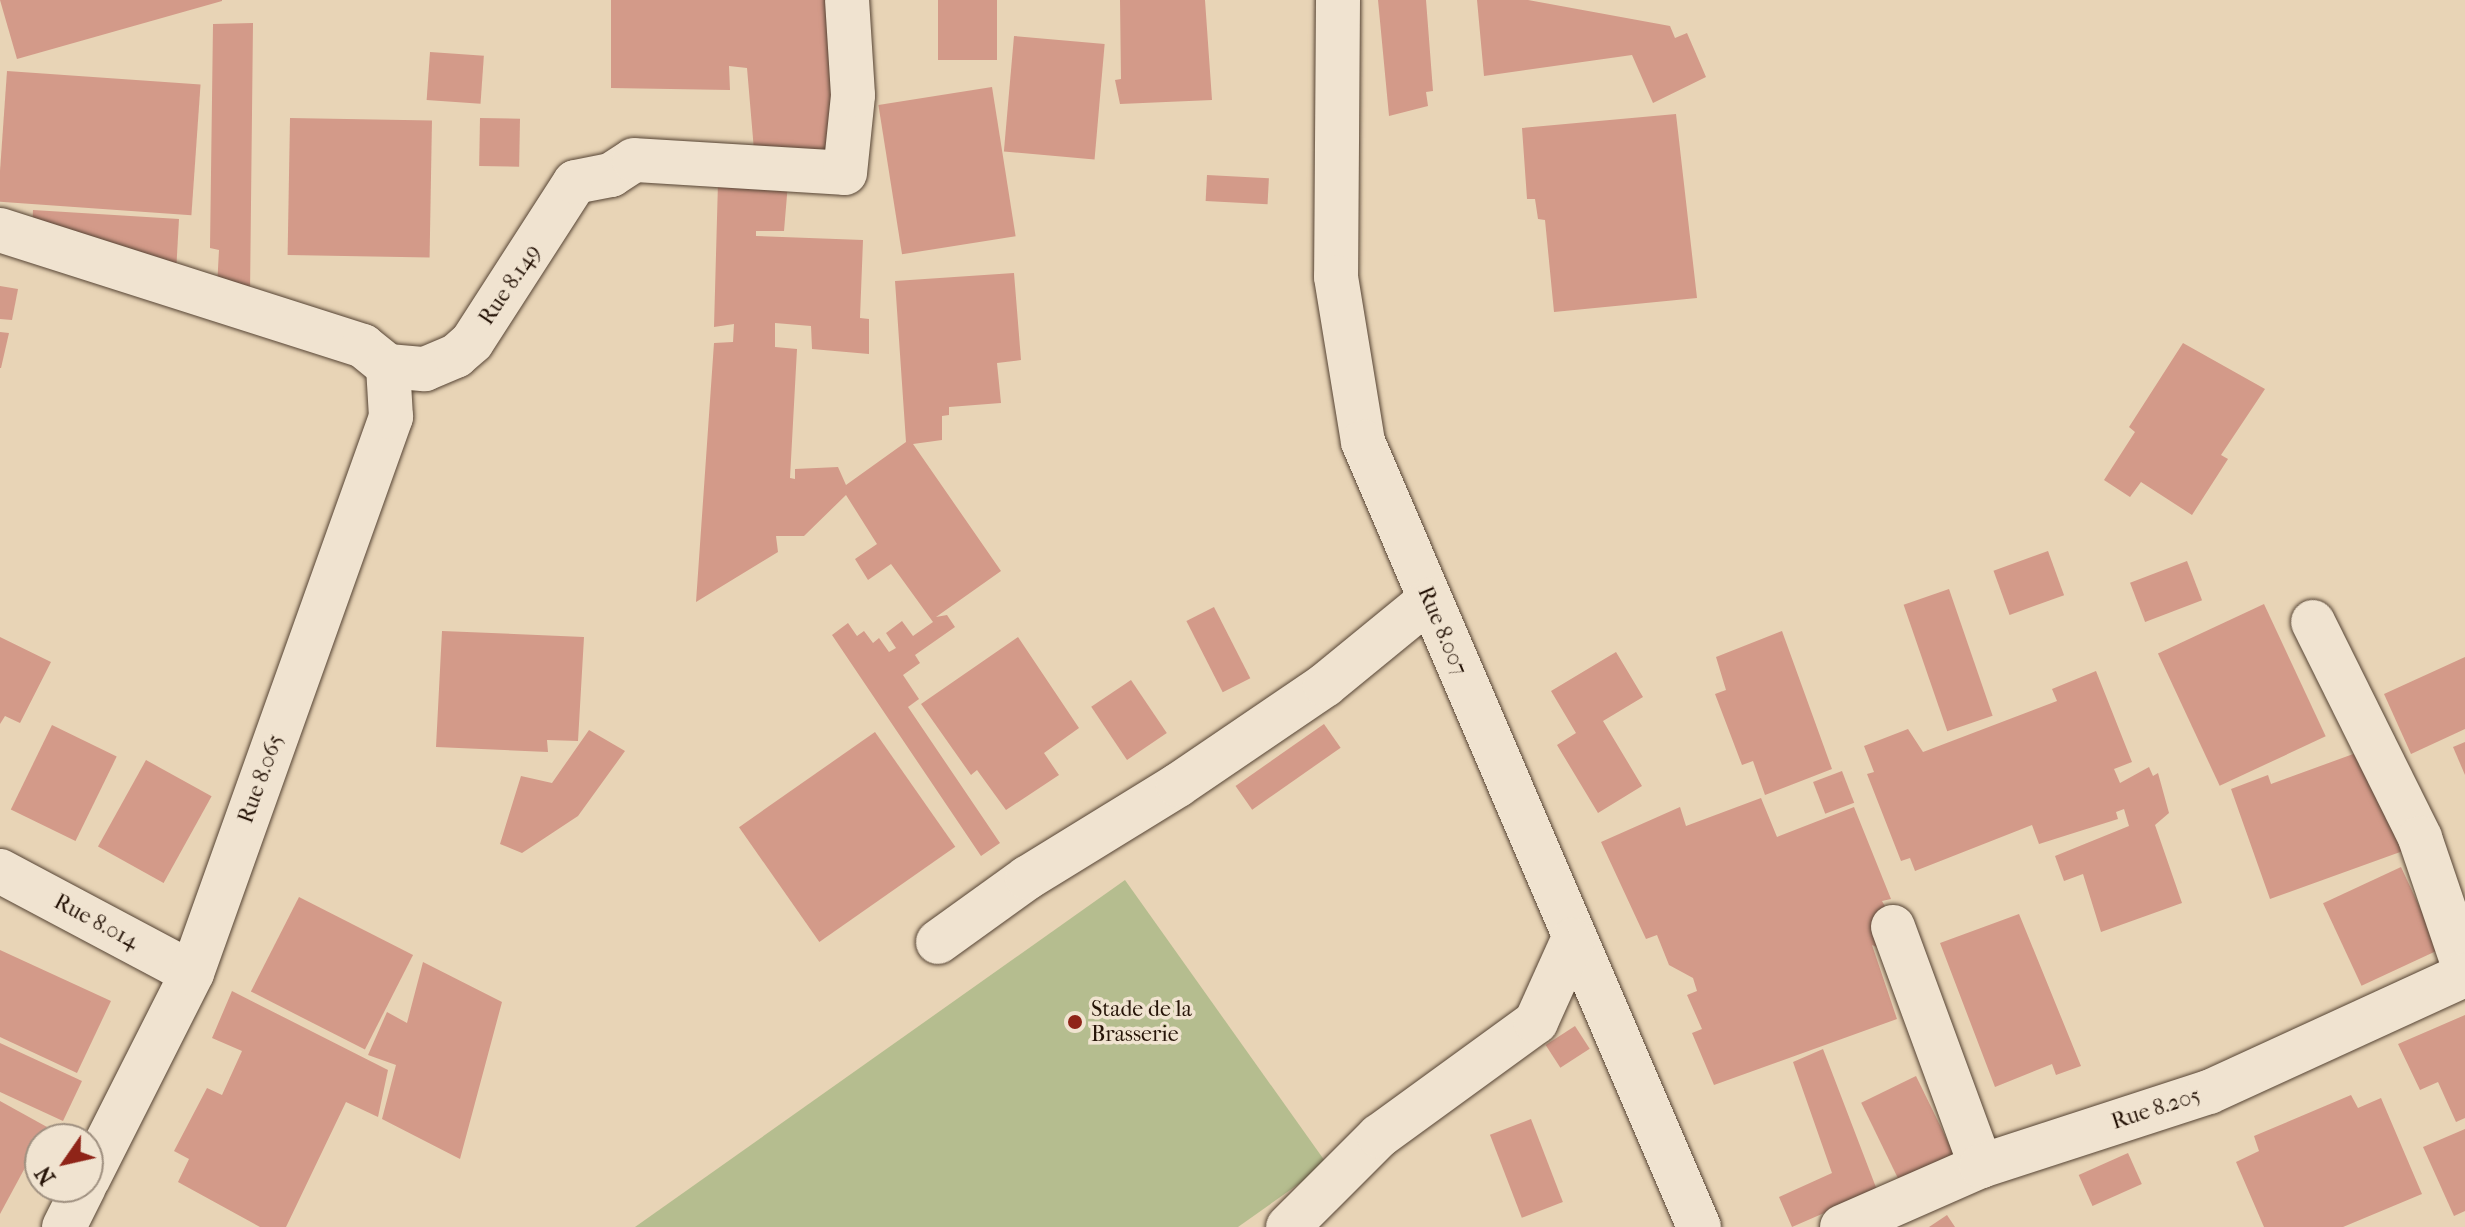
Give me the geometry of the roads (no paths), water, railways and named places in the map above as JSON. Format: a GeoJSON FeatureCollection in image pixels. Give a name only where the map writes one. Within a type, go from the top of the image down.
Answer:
{"type":"FeatureCollection","features":[{"type":"Feature","properties":{"kind":"street","name":"Rue 8.149"},"geometry":{"type":"LineString","coordinates":[[388,366],[425,369],[456,356],[472,342],[575,182],[611,175],[634,160],[845,173],[853,95],[847,0]]}},
{"type":"Feature","properties":{"kind":"street","name":"Rue 8.007"},"geometry":{"type":"LineString","coordinates":[[1338,0],[1336,277],[1363,442],[1573,940],[1699,1227]]}},
{"type":"Feature","properties":{"kind":"street"},"geometry":{"type":"LineString","coordinates":[[0,230],[363,346],[388,366]]}},
{"type":"Feature","properties":{"kind":"street","name":"Rue 8.065"},"geometry":{"type":"LineString","coordinates":[[104,1147],[192,973],[391,417],[388,366]]}},
{"type":"Feature","properties":{"kind":"street"},"geometry":{"type":"LineString","coordinates":[[938,942],[1027,878],[1178,785],[1325,685],[1429,600]]}},
{"type":"Feature","properties":{"kind":"street"},"geometry":{"type":"LineString","coordinates":[[2313,622],[2420,838],[2465,972]]}},
{"type":"Feature","properties":{"kind":"street","name":"Rue 8.014"},"geometry":{"type":"LineString","coordinates":[[0,871],[192,973]]}},
{"type":"Feature","properties":{"kind":"street"},"geometry":{"type":"LineString","coordinates":[[1893,927],[1981,1166]]}},
{"type":"Feature","properties":{"kind":"street"},"geometry":{"type":"LineString","coordinates":[[1288,1227],[1379,1136],[1536,1022],[1573,940]]}},
{"type":"Feature","properties":{"kind":"street","name":"Rue 8.205"},"geometry":{"type":"LineString","coordinates":[[1842,1227],[1981,1166],[2209,1092],[2465,972]]}},
{"type":"Feature","properties":{"kind":"street"},"geometry":{"type":"LineString","coordinates":[[64,1227],[76,1203]]}},
{"type":"Feature","properties":{"kind":"place","name":"Stade de la Brasserie"},"geometry":{"type":"Point","coordinates":[1075,1022]}}]}
